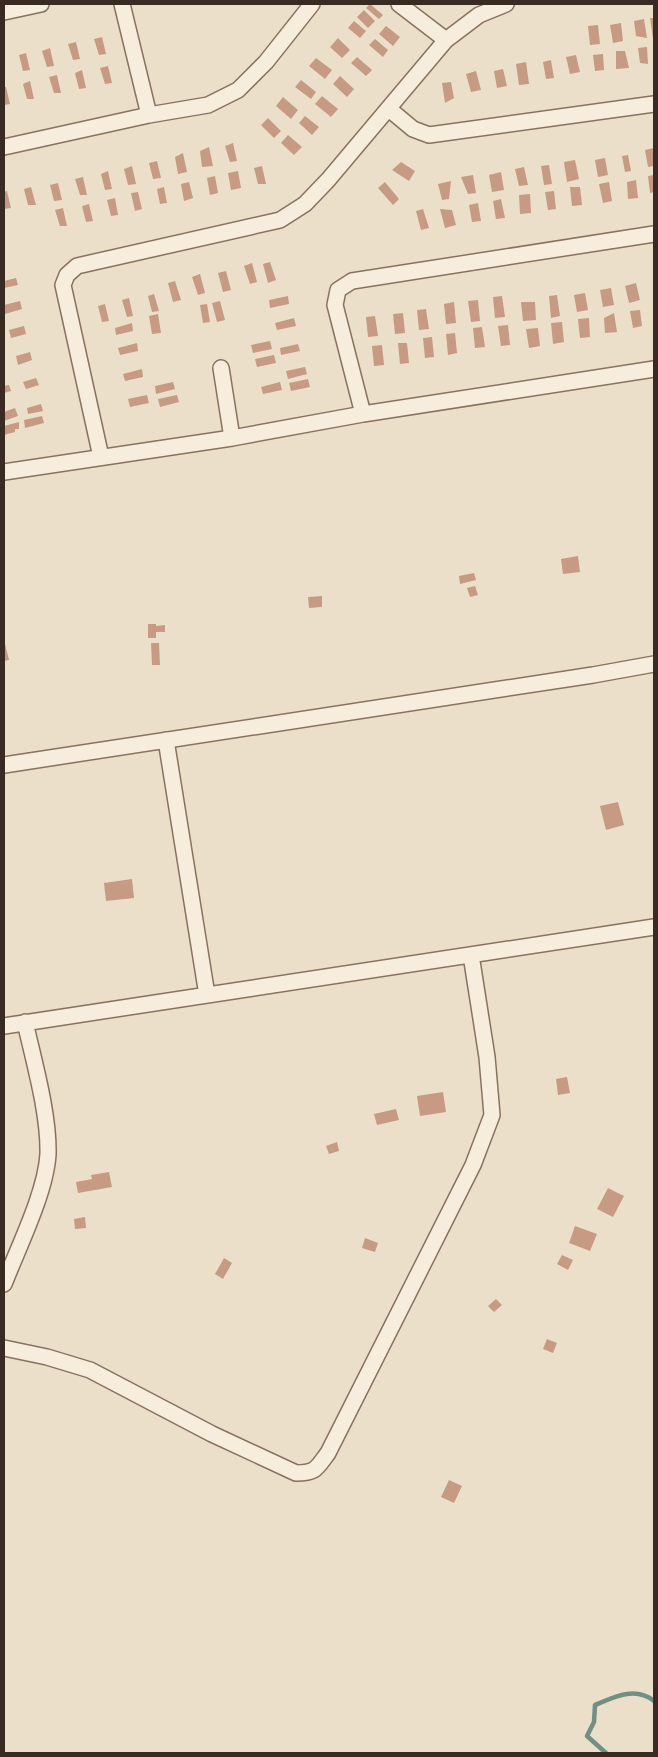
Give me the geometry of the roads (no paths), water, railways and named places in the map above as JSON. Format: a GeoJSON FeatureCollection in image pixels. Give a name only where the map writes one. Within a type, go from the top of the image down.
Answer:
{"type":"FeatureCollection","features":[{"type":"Feature","properties":{"kind":"street"},"geometry":{"type":"LineString","coordinates":[[4,12],[41,4]]}},
{"type":"Feature","properties":{"kind":"street"},"geometry":{"type":"LineString","coordinates":[[122,4],[149,115]]}},
{"type":"Feature","properties":{"kind":"street"},"geometry":{"type":"LineString","coordinates":[[4,147],[149,115],[208,105],[238,90],[266,62],[312,4]]}},
{"type":"Feature","properties":{"kind":"street"},"geometry":{"type":"LineString","coordinates":[[400,4],[446,40]]}},
{"type":"Feature","properties":{"kind":"street"},"geometry":{"type":"LineString","coordinates":[[101,457],[63,285],[67,275],[78,266],[280,220],[305,204],[322,186],[389,110],[446,40],[479,15],[506,4]]}},
{"type":"Feature","properties":{"kind":"street"},"geometry":{"type":"LineString","coordinates":[[389,110],[413,129],[429,134],[654,104]]}},
{"type":"Feature","properties":{"kind":"street"},"geometry":{"type":"LineString","coordinates":[[363,414],[335,304],[338,290],[352,281],[654,234]]}},
{"type":"Feature","properties":{"kind":"street"},"geometry":{"type":"LineString","coordinates":[[221,368],[232,438]]}},
{"type":"Feature","properties":{"kind":"street"},"geometry":{"type":"LineString","coordinates":[[4,472],[232,438],[363,414],[654,369]]}},
{"type":"Feature","properties":{"kind":"street"},"geometry":{"type":"LineString","coordinates":[[4,766],[654,664]]}},
{"type":"Feature","properties":{"kind":"street"},"geometry":{"type":"LineString","coordinates":[[166,740],[207,995]]}},
{"type":"Feature","properties":{"kind":"street"},"geometry":{"type":"LineString","coordinates":[[4,1026],[654,927]]}},
{"type":"Feature","properties":{"kind":"street"},"geometry":{"type":"LineString","coordinates":[[4,1348],[47,1357],[90,1370],[212,1434],[296,1474],[310,1473],[319,1466],[328,1453],[473,1165],[492,1115],[488,1056],[471,956]]}},
{"type":"Feature","properties":{"kind":"street"},"geometry":{"type":"LineString","coordinates":[[4,1284],[39,1193],[48,1155],[46,1122],[25,1022]]}},
{"type":"Feature","properties":{"kind":"waterway"},"geometry":{"type":"LineString","coordinates":[[606,1753],[587,1736],[594,1722],[595,1705],[624,1694],[639,1694],[654,1701]]}}]}
